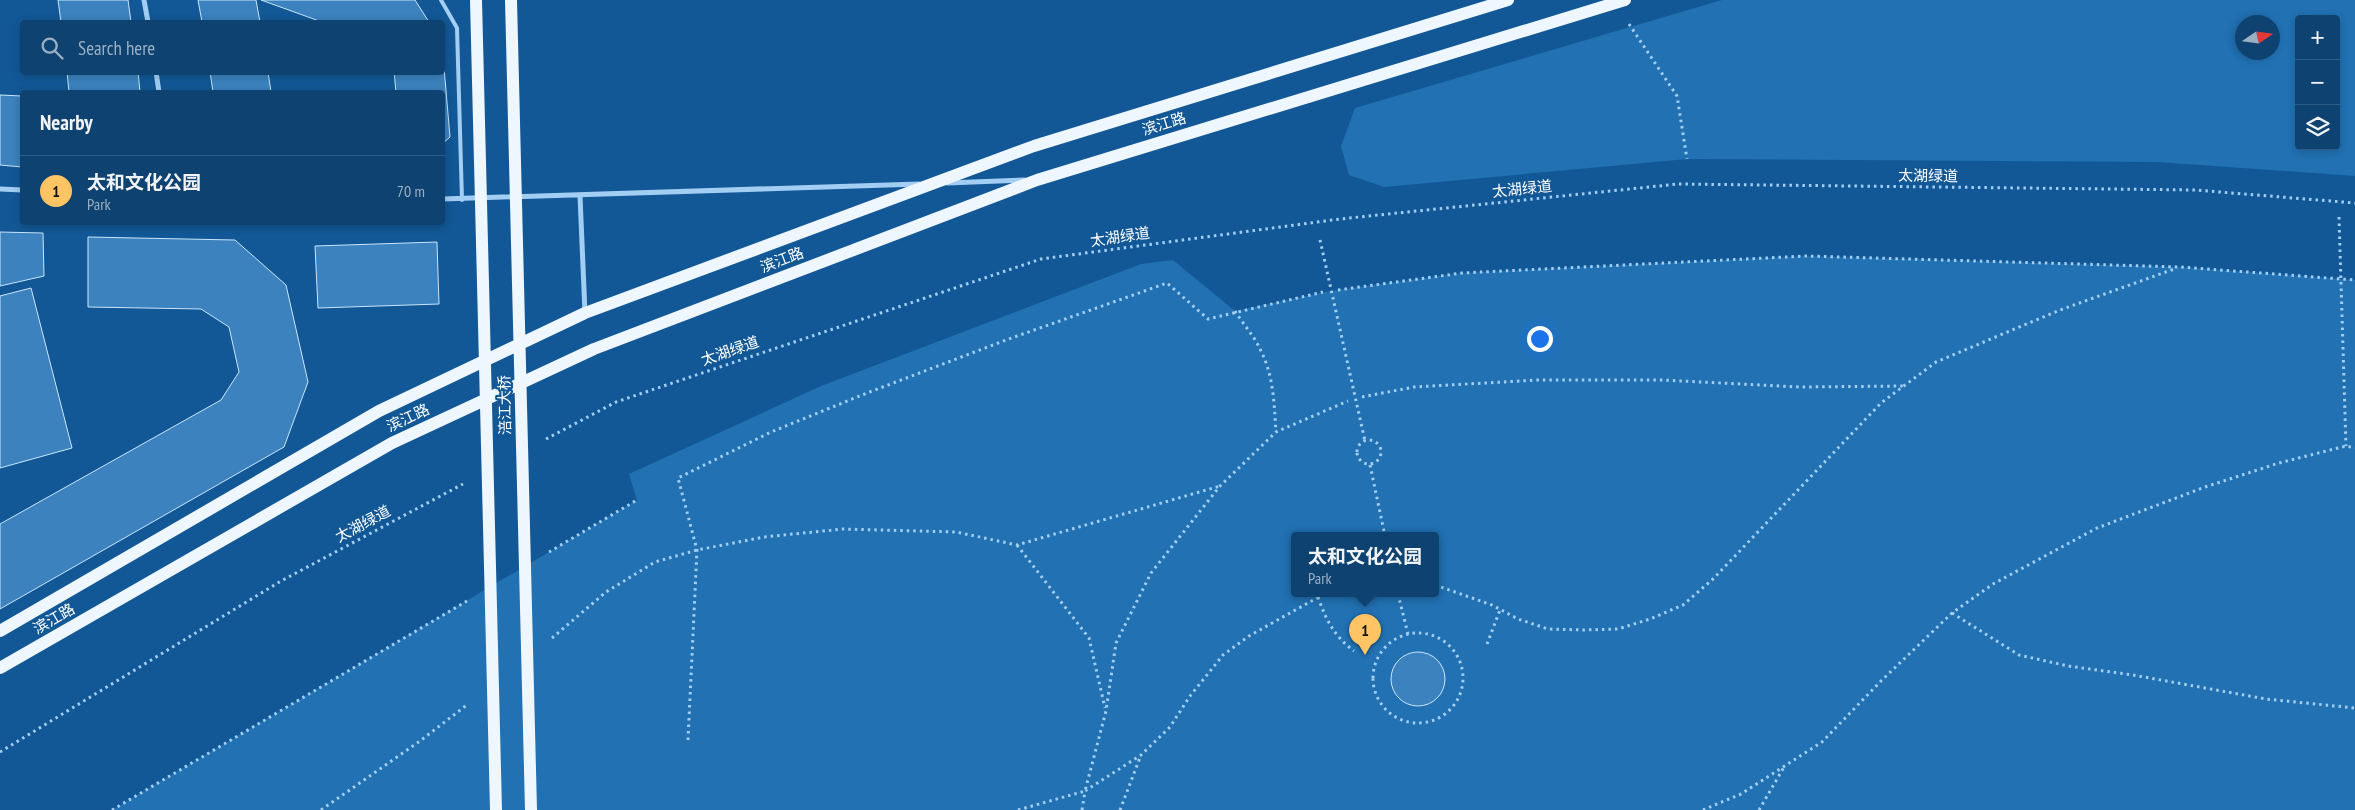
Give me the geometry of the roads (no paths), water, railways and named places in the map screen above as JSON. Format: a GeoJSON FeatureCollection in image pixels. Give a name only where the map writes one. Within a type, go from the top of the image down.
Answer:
{"type":"FeatureCollection","features":[{"type":"Feature","properties":{"kind":"main road","name":"涪江大桥"},"geometry":{"type":"LineString","coordinates":[[476,0],[496,810]]}},
{"type":"Feature","properties":{"kind":"main road","name":"涪江大桥"},"geometry":{"type":"LineString","coordinates":[[511,0],[531,810]]}},
{"type":"Feature","properties":{"kind":"main road","name":"滨江路"},"geometry":{"type":"LineString","coordinates":[[0,632],[379,410],[585,313],[1034,146],[1508,0]]}},
{"type":"Feature","properties":{"kind":"main road","name":"滨江路"},"geometry":{"type":"LineString","coordinates":[[0,668],[410,435],[594,349],[1037,180],[1620,1]]}},
{"type":"Feature","properties":{"kind":"street"},"geometry":{"type":"LineString","coordinates":[[144,0],[148,20]]}},
{"type":"Feature","properties":{"kind":"street"},"geometry":{"type":"LineString","coordinates":[[156,75],[159,90]]}},
{"type":"Feature","properties":{"kind":"street"},"geometry":{"type":"LineString","coordinates":[[445,199],[1037,180]]}},
{"type":"Feature","properties":{"kind":"street"},"geometry":{"type":"LineString","coordinates":[[0,189],[20,190]]}},
{"type":"Feature","properties":{"kind":"street"},"geometry":{"type":"LineString","coordinates":[[580,196],[585,313]]}},
{"type":"Feature","properties":{"kind":"lane"},"geometry":{"type":"LineString","coordinates":[[441,0],[457,28],[462,200]]}},
{"type":"Feature","properties":{"kind":"place","name":"太和文化公园"},"geometry":{"type":"Point","coordinates":[1365,655]}}]}
